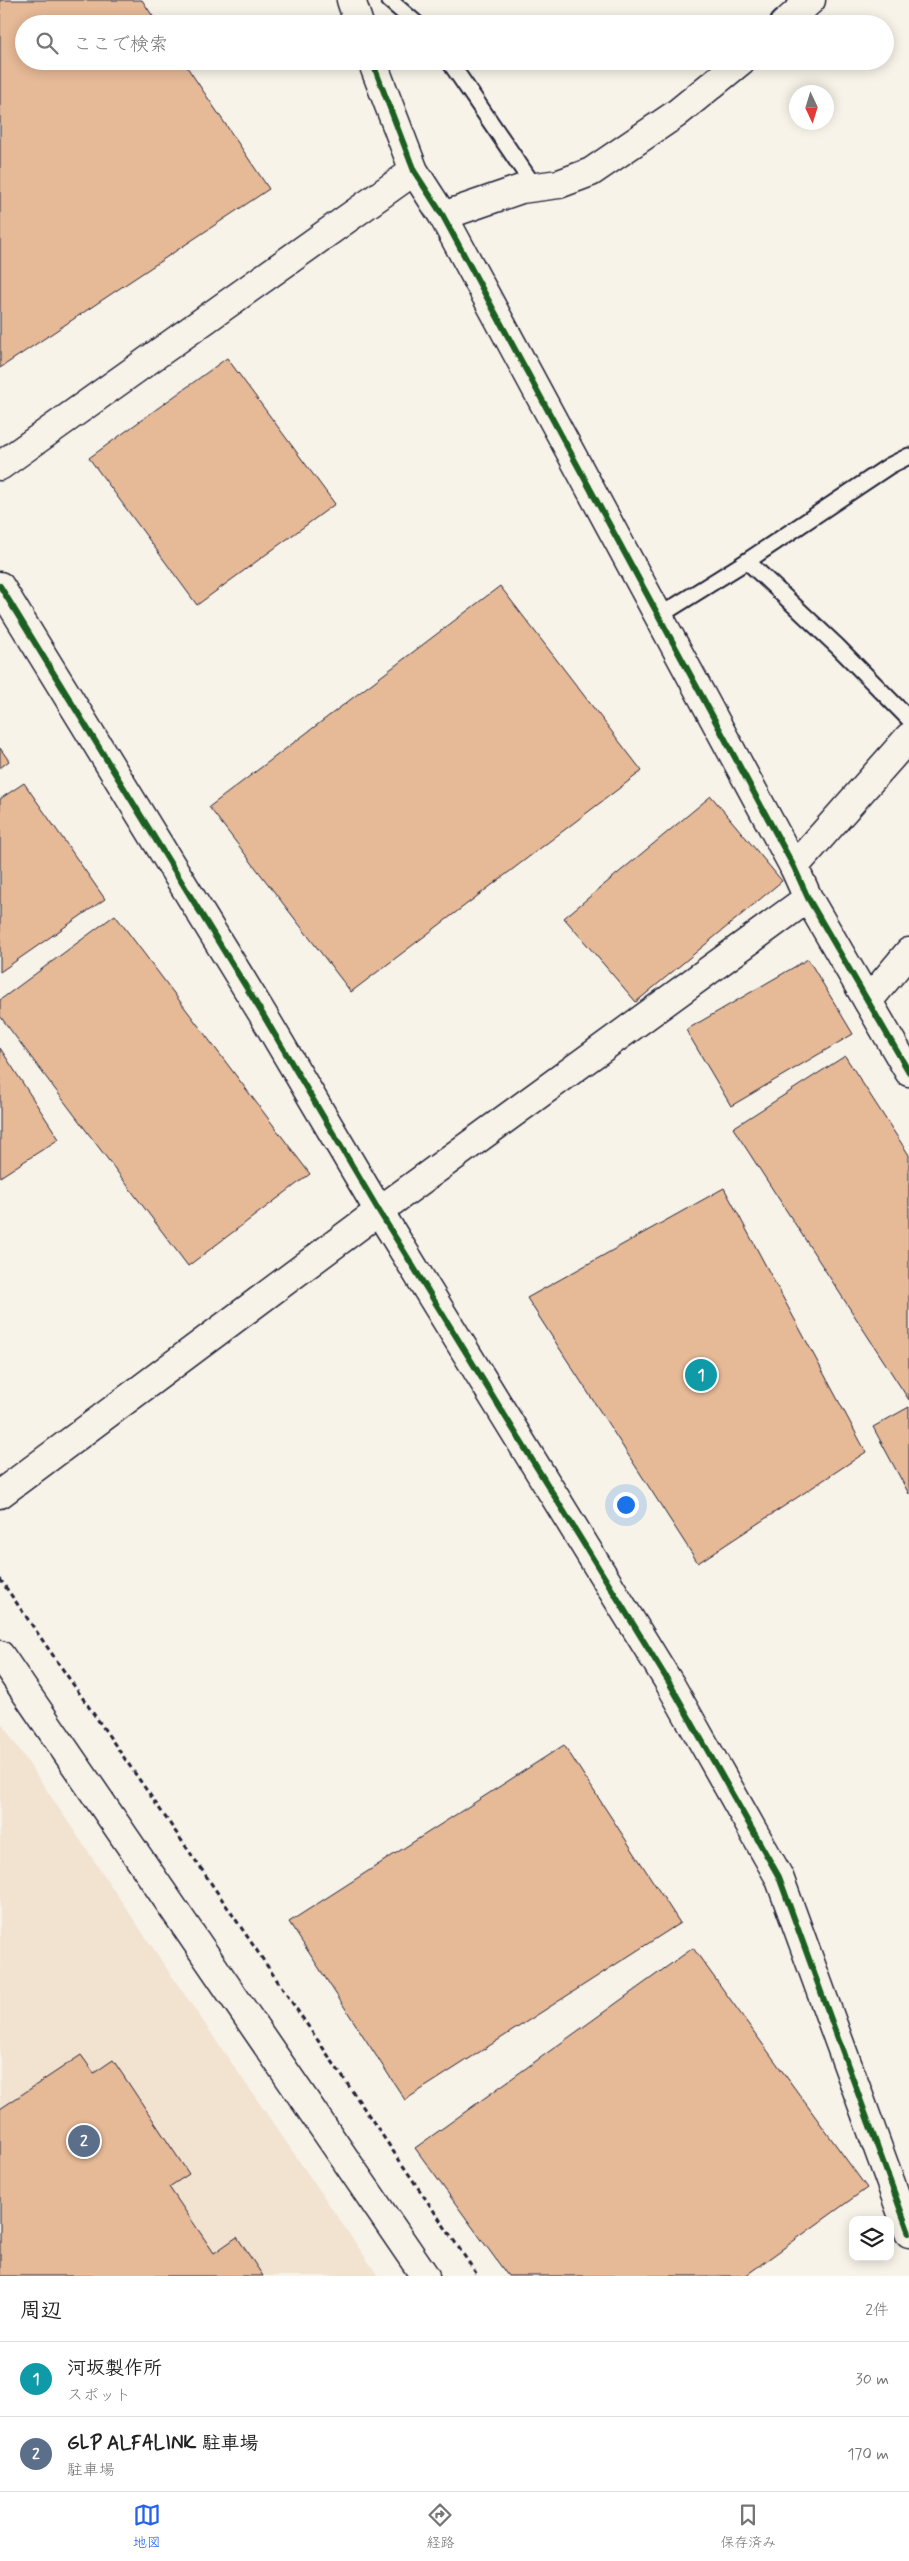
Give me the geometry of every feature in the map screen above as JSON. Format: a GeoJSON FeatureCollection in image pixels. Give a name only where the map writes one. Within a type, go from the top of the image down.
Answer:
{"type":"FeatureCollection","features":[{"type":"Feature","properties":{"kind":"street"},"geometry":{"type":"LineString","coordinates":[[351,0],[356,15]]}},
{"type":"Feature","properties":{"kind":"street"},"geometry":{"type":"LineString","coordinates":[[794,15],[812,0]]}},
{"type":"Feature","properties":{"kind":"street"},"geometry":{"type":"LineString","coordinates":[[375,70],[414,171],[444,216],[794,867],[808,898],[909,1072]]}},
{"type":"Feature","properties":{"kind":"street"},"geometry":{"type":"LineString","coordinates":[[444,216],[534,186],[559,184],[591,172],[676,114],[730,70]]}},
{"type":"Feature","properties":{"kind":"street"},"geometry":{"type":"LineString","coordinates":[[0,466],[414,171]]}},
{"type":"Feature","properties":{"kind":"street"},"geometry":{"type":"LineString","coordinates":[[0,586],[262,1013],[379,1211],[670,1684],[779,1877],[909,2233]]}},
{"type":"Feature","properties":{"kind":"street"},"geometry":{"type":"LineString","coordinates":[[794,867],[909,736]]}},
{"type":"Feature","properties":{"kind":"street"},"geometry":{"type":"LineString","coordinates":[[0,1494],[379,1211],[808,898]]}},
{"type":"Feature","properties":{"kind":"street"},"geometry":{"type":"LineString","coordinates":[[868,1001],[909,952]]}},
{"type":"Feature","properties":{"kind":"street"},"geometry":{"type":"LineString","coordinates":[[0,1655],[425,2276]]}},
{"type":"Feature","properties":{"kind":"lane"},"geometry":{"type":"LineString","coordinates":[[390,0],[407,15]]}},
{"type":"Feature","properties":{"kind":"lane"},"geometry":{"type":"LineString","coordinates":[[455,70],[534,186]]}},
{"type":"Feature","properties":{"kind":"lane"},"geometry":{"type":"LineString","coordinates":[[659,616],[747,561],[889,466],[909,456]]}},
{"type":"Feature","properties":{"kind":"lane"},"geometry":{"type":"LineString","coordinates":[[747,561],[838,647],[909,719]]}},
{"type":"Feature","properties":{"kind":"path"},"geometry":{"type":"LineString","coordinates":[[0,1579],[200,1867],[478,2276]]}},
{"type":"Feature","properties":{"kind":"shaded area"},"geometry":{"type":"Polygon","coordinates":[[[0,1721],[165,1966],[378,2276],[0,2276],[0,1721]]]}},
{"type":"Feature","properties":{"kind":"building"},"geometry":{"type":"Polygon","coordinates":[[[0,0],[142,0],[152,15],[15,15],[15,70],[189,70],[269,189],[0,368],[0,0]]]}},
{"type":"Feature","properties":{"kind":"building"},"geometry":{"type":"Polygon","coordinates":[[[227,358],[335,504],[197,605],[89,458],[227,358]]]}},
{"type":"Feature","properties":{"kind":"building"},"geometry":{"type":"Polygon","coordinates":[[[500,586],[642,771],[351,992],[209,807],[500,586]]]}},
{"type":"Feature","properties":{"kind":"building"},"geometry":{"type":"Polygon","coordinates":[[[0,748],[9,761],[0,768],[0,748]]]}},
{"type":"Feature","properties":{"kind":"building"},"geometry":{"type":"Polygon","coordinates":[[[24,783],[105,899],[0,972],[0,799],[24,783]]]}},
{"type":"Feature","properties":{"kind":"building"},"geometry":{"type":"Polygon","coordinates":[[[711,796],[782,881],[636,1002],[564,918],[711,796]]]}},
{"type":"Feature","properties":{"kind":"building"},"geometry":{"type":"Polygon","coordinates":[[[115,915],[310,1174],[188,1266],[0,1016],[0,1000],[115,915]]]}},
{"type":"Feature","properties":{"kind":"building"},"geometry":{"type":"Polygon","coordinates":[[[808,959],[853,1034],[731,1106],[686,1030],[808,959]]]}},
{"type":"Feature","properties":{"kind":"building"},"geometry":{"type":"Polygon","coordinates":[[[0,1048],[59,1139],[0,1177],[0,1048]]]}},
{"type":"Feature","properties":{"kind":"building"},"geometry":{"type":"Polygon","coordinates":[[[845,1056],[909,1155],[909,1400],[733,1128],[845,1056]]]}},
{"type":"Feature","properties":{"kind":"building"},"geometry":{"type":"Polygon","coordinates":[[[724,1188],[866,1452],[698,1563],[527,1298],[724,1188]]]}},
{"type":"Feature","properties":{"kind":"building"},"geometry":{"type":"Polygon","coordinates":[[[909,1407],[909,1494],[873,1427],[909,1407]]]}},
{"type":"Feature","properties":{"kind":"building"},"geometry":{"type":"Polygon","coordinates":[[[564,1745],[680,1923],[405,2100],[289,1922],[564,1745]]]}},
{"type":"Feature","properties":{"kind":"building"},"geometry":{"type":"Polygon","coordinates":[[[693,1948],[867,2188],[745,2276],[508,2276],[415,2148],[693,1948]]]}},
{"type":"Feature","properties":{"kind":"building"},"geometry":{"type":"Polygon","coordinates":[[[81,2055],[94,2073],[113,2060],[189,2174],[169,2187],[214,2253],[237,2237],[263,2276],[0,2276],[0,2109],[81,2055]]]}},
{"type":"Feature","properties":{"kind":"cycle path"},"geometry":{"type":"LineString","coordinates":[[375,70],[414,171],[443,216],[794,867],[808,898],[909,1072]]}},
{"type":"Feature","properties":{"kind":"cycle path"},"geometry":{"type":"LineString","coordinates":[[0,586],[262,1013],[379,1211],[670,1684],[779,1877],[909,2233]]}},
{"type":"Feature","properties":{"kind":"place","name":"河坂製作所"},"geometry":{"type":"Point","coordinates":[701,1375]}},
{"type":"Feature","properties":{"kind":"place","name":"GLP ALFALINK 駐車場"},"geometry":{"type":"Point","coordinates":[84,2141]}}]}
